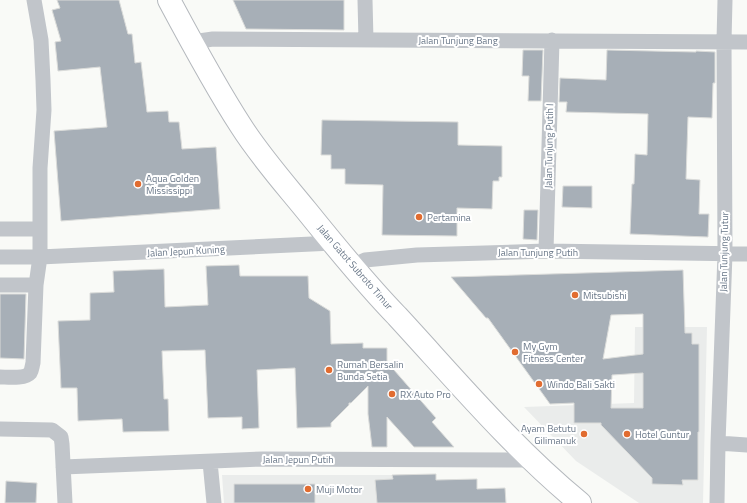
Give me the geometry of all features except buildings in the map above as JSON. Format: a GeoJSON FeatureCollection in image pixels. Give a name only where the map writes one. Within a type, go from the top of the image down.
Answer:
{"type":"FeatureCollection","features":[{"type":"Feature","properties":{"kind":"highway","name":"Jalan Gatot Subroto Timur"},"geometry":{"type":"LineString","coordinates":[[169,0],[241,127],[268,166],[352,266],[492,421],[564,490],[580,503]]}},
{"type":"Feature","properties":{"kind":"street"},"geometry":{"type":"LineString","coordinates":[[0,377],[18,377],[27,375],[31,371],[33,363],[36,285],[40,257],[40,168],[44,110],[44,80],[41,40],[34,0]]}},
{"type":"Feature","properties":{"kind":"street"},"geometry":{"type":"LineString","coordinates":[[365,0],[366,40]]}},
{"type":"Feature","properties":{"kind":"street","name":"Jalan Tunjung Tutur"},"geometry":{"type":"LineString","coordinates":[[717,503],[725,254],[725,0]]}},
{"type":"Feature","properties":{"kind":"street","name":"Jalan Tunjung Bang"},"geometry":{"type":"LineString","coordinates":[[192,42],[213,39],[747,42]]}},
{"type":"Feature","properties":{"kind":"street","name":"Jalan Tunjung Putih I"},"geometry":{"type":"LineString","coordinates":[[546,251],[552,40]]}},
{"type":"Feature","properties":{"kind":"street"},"geometry":{"type":"LineString","coordinates":[[0,228],[40,229]]}},
{"type":"Feature","properties":{"kind":"street","name":"Jalan Jepun Kuning"},"geometry":{"type":"LineString","coordinates":[[0,257],[40,257],[333,244]]}},
{"type":"Feature","properties":{"kind":"street","name":"Jalan Tunjung Putih"},"geometry":{"type":"LineString","coordinates":[[352,266],[366,260],[417,255],[546,251],[747,254]]}},
{"type":"Feature","properties":{"kind":"street"},"geometry":{"type":"LineString","coordinates":[[0,285],[36,285]]}},
{"type":"Feature","properties":{"kind":"street"},"geometry":{"type":"LineString","coordinates":[[0,430],[52,430],[61,437],[65,503]]}},
{"type":"Feature","properties":{"kind":"street"},"geometry":{"type":"LineString","coordinates":[[718,443],[747,445]]}},
{"type":"Feature","properties":{"kind":"street","name":"Jalan Jepun Putih"},"geometry":{"type":"LineString","coordinates":[[63,467],[262,459],[532,460]]}},
{"type":"Feature","properties":{"kind":"street"},"geometry":{"type":"LineString","coordinates":[[210,462],[214,503]]}},
{"type":"Feature","properties":{"kind":"shaded area","name":"Hotel Guntur"},"geometry":{"type":"Polygon","coordinates":[[[635,327],[707,327],[703,503],[639,503],[576,461],[524,407],[634,403],[635,327]]]}},
{"type":"Feature","properties":{"kind":"shaded area","name":"Muji Motor"},"geometry":{"type":"Polygon","coordinates":[[[222,475],[392,475],[395,503],[224,503],[222,475]]]}},
{"type":"Feature","properties":{"kind":"place","name":"Aqua Golden Mississippi"},"geometry":{"type":"Point","coordinates":[138,184]}},
{"type":"Feature","properties":{"kind":"place","name":"Pertamina"},"geometry":{"type":"Point","coordinates":[419,217]}},
{"type":"Feature","properties":{"kind":"place","name":"Mitsubishi"},"geometry":{"type":"Point","coordinates":[575,295]}},
{"type":"Feature","properties":{"kind":"place","name":"My Gym Fitness Center"},"geometry":{"type":"Point","coordinates":[515,352]}},
{"type":"Feature","properties":{"kind":"place","name":"Rumah Bersalin Bunda Setia"},"geometry":{"type":"Point","coordinates":[329,370]}},
{"type":"Feature","properties":{"kind":"place","name":"Windo Bali Sakti"},"geometry":{"type":"Point","coordinates":[539,384]}},
{"type":"Feature","properties":{"kind":"place","name":"RX Auto Pro"},"geometry":{"type":"Point","coordinates":[392,394]}},
{"type":"Feature","properties":{"kind":"place","name":"Ayam Betutu Gilimanuk"},"geometry":{"type":"Point","coordinates":[584,434]}},
{"type":"Feature","properties":{"kind":"place","name":"Hotel Guntur"},"geometry":{"type":"Point","coordinates":[627,434]}},
{"type":"Feature","properties":{"kind":"place","name":"Muji Motor"},"geometry":{"type":"Point","coordinates":[308,489]}}]}
